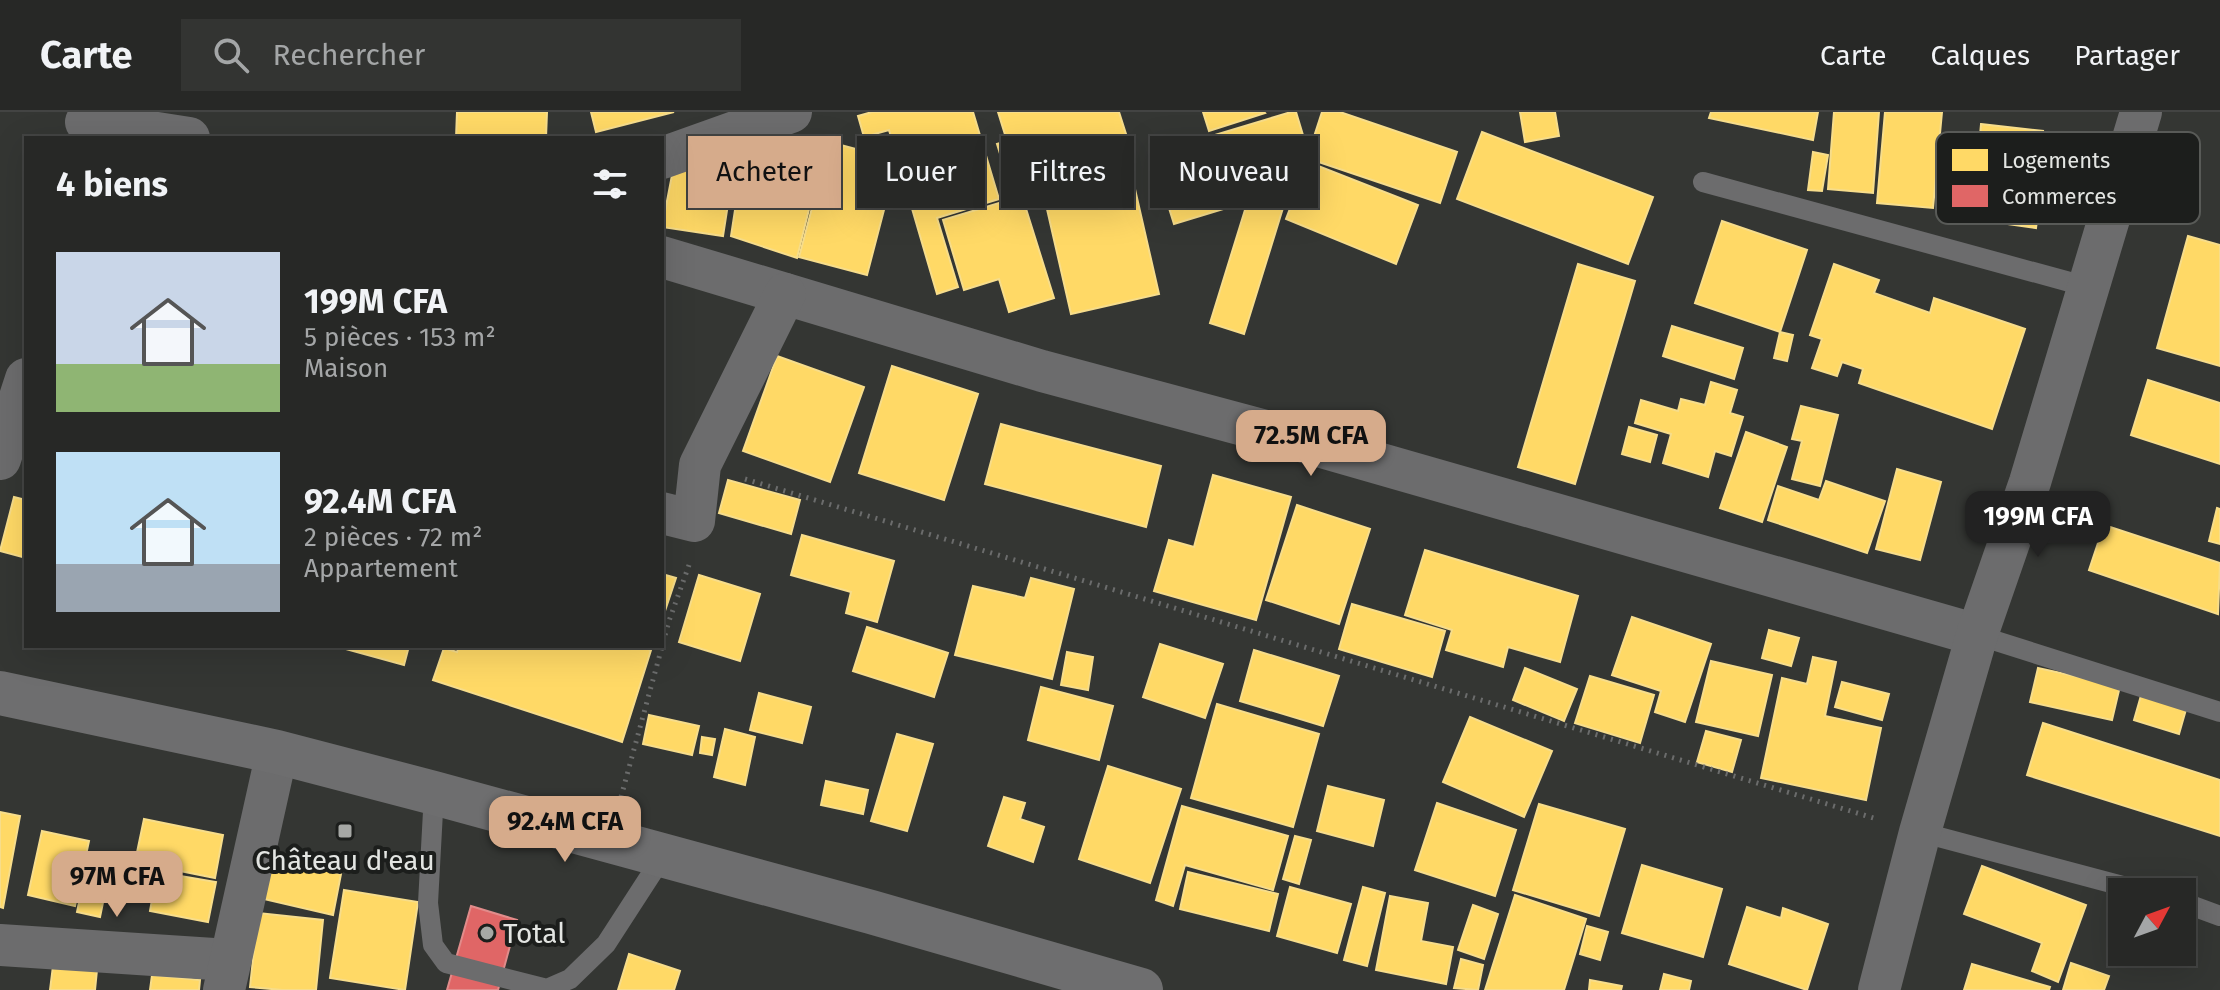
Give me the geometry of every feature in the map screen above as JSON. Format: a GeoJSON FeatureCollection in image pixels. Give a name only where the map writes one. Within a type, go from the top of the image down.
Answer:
{"type":"FeatureCollection","features":[{"type":"Feature","properties":{"kind":"street"},"geometry":{"type":"LineString","coordinates":[[664,157],[791,112]]}},
{"type":"Feature","properties":{"kind":"street"},"geometry":{"type":"LineString","coordinates":[[2135,132],[2141,112]]}},
{"type":"Feature","properties":{"kind":"street"},"geometry":{"type":"LineString","coordinates":[[103,122],[178,136]]}},
{"type":"Feature","properties":{"kind":"street"},"geometry":{"type":"LineString","coordinates":[[1879,990],[1920,832],[1977,635],[2030,482],[2107,224]]}},
{"type":"Feature","properties":{"kind":"street"},"geometry":{"type":"LineString","coordinates":[[664,258],[1042,371],[1273,433],[1977,635]]}},
{"type":"Feature","properties":{"kind":"street"},"geometry":{"type":"LineString","coordinates":[[678,517],[700,465],[785,294]]}},
{"type":"Feature","properties":{"kind":"street"},"geometry":{"type":"LineString","coordinates":[[0,459],[24,385]]}},
{"type":"Feature","properties":{"kind":"street"},"geometry":{"type":"LineString","coordinates":[[0,693],[277,752],[886,916],[1141,990]]}},
{"type":"Feature","properties":{"kind":"street"},"geometry":{"type":"LineString","coordinates":[[0,945],[226,975],[277,752]]}},
{"type":"Feature","properties":{"kind":"lane"},"geometry":{"type":"LineString","coordinates":[[1703,182],[2088,287]]}},
{"type":"Feature","properties":{"kind":"lane"},"geometry":{"type":"LineString","coordinates":[[1977,635],[2220,712]]}},
{"type":"Feature","properties":{"kind":"lane"},"geometry":{"type":"LineString","coordinates":[[434,793],[428,903],[433,945],[446,963],[547,989],[570,979],[606,944],[663,856]]}},
{"type":"Feature","properties":{"kind":"lane"},"geometry":{"type":"LineString","coordinates":[[1920,832],[2108,882]]}},
{"type":"Feature","properties":{"kind":"lane"},"geometry":{"type":"LineString","coordinates":[[2196,907],[2220,916]]}},
{"type":"Feature","properties":{"kind":"path"},"geometry":{"type":"LineString","coordinates":[[700,465],[1920,832]]}},
{"type":"Feature","properties":{"kind":"path"},"geometry":{"type":"LineString","coordinates":[[664,639],[690,562],[678,517]]}},
{"type":"Feature","properties":{"kind":"path"},"geometry":{"type":"LineString","coordinates":[[609,841],[662,648]]}},
{"type":"Feature","properties":{"kind":"building: Logements"},"geometry":{"type":"Polygon","coordinates":[[[457,112],[547,112],[546,136],[456,136],[457,112]]]}},
{"type":"Feature","properties":{"kind":"building: Logements"},"geometry":{"type":"Polygon","coordinates":[[[591,112],[674,112],[596,132],[591,112]]]}},
{"type":"Feature","properties":{"kind":"building: Logements"},"geometry":{"type":"Polygon","coordinates":[[[872,112],[973,112],[980,136],[891,136],[889,130],[864,136],[858,116],[872,112]]]}},
{"type":"Feature","properties":{"kind":"building: Logements"},"geometry":{"type":"Polygon","coordinates":[[[998,112],[1119,112],[1127,136],[1005,136],[998,112]]]}},
{"type":"Feature","properties":{"kind":"building: Logements"},"geometry":{"type":"Polygon","coordinates":[[[1203,112],[1264,112],[1265,113],[1209,131],[1203,112]]]}},
{"type":"Feature","properties":{"kind":"building: Logements"},"geometry":{"type":"Polygon","coordinates":[[[1296,112],[1303,136],[1212,136],[1296,112]]]}},
{"type":"Feature","properties":{"kind":"building: Logements"},"geometry":{"type":"Polygon","coordinates":[[[1322,112],[1340,112],[1457,152],[1440,203],[1318,162],[1318,136],[1314,136],[1322,112]]]}},
{"type":"Feature","properties":{"kind":"building: Logements"},"geometry":{"type":"Polygon","coordinates":[[[1520,112],[1555,112],[1559,136],[1525,142],[1520,112]]]}},
{"type":"Feature","properties":{"kind":"building: Logements"},"geometry":{"type":"Polygon","coordinates":[[[1711,112],[1818,112],[1813,140],[1709,118],[1711,112]]]}},
{"type":"Feature","properties":{"kind":"building: Logements"},"geometry":{"type":"Polygon","coordinates":[[[1834,112],[1879,112],[1873,193],[1828,189],[1834,112]]]}},
{"type":"Feature","properties":{"kind":"building: Logements"},"geometry":{"type":"Polygon","coordinates":[[[1885,112],[1942,112],[1940,132],[1936,132],[1933,208],[1877,203],[1885,112]]]}},
{"type":"Feature","properties":{"kind":"building: Logements"},"geometry":{"type":"Polygon","coordinates":[[[1981,124],[2043,131],[2043,132],[1980,132],[1981,124]]]}},
{"type":"Feature","properties":{"kind":"building: Logements"},"geometry":{"type":"Polygon","coordinates":[[[1482,132],[1653,197],[1628,264],[1457,199],[1482,132]]]}},
{"type":"Feature","properties":{"kind":"building: Logements"},"geometry":{"type":"Polygon","coordinates":[[[841,145],[857,149],[857,208],[884,208],[867,275],[799,257],[812,208],[841,208],[841,145]]]}},
{"type":"Feature","properties":{"kind":"building: Logements"},"geometry":{"type":"Polygon","coordinates":[[[985,152],[999,199],[985,203],[985,152]]]}},
{"type":"Feature","properties":{"kind":"building: Logements"},"geometry":{"type":"Polygon","coordinates":[[[1813,152],[1828,155],[1822,191],[1808,190],[1813,152]]]}},
{"type":"Feature","properties":{"kind":"building: Logements"},"geometry":{"type":"Polygon","coordinates":[[[688,164],[688,208],[727,208],[723,236],[664,227],[673,170],[688,164]]]}},
{"type":"Feature","properties":{"kind":"building: Logements"},"geometry":{"type":"Polygon","coordinates":[[[1318,166],[1418,205],[1396,264],[1286,219],[1290,208],[1318,208],[1318,166]]]}},
{"type":"Feature","properties":{"kind":"building: Logements"},"geometry":{"type":"Polygon","coordinates":[[[1134,185],[1159,294],[1071,314],[1047,208],[1134,208],[1134,185]]]}},
{"type":"Feature","properties":{"kind":"building: Logements"},"geometry":{"type":"Polygon","coordinates":[[[1001,202],[1001,208],[1026,208],[1054,298],[1009,312],[999,279],[964,290],[943,220],[1001,202]]]}},
{"type":"Feature","properties":{"kind":"building: Logements"},"geometry":{"type":"Polygon","coordinates":[[[735,208],[809,208],[797,258],[731,236],[735,208]]]}},
{"type":"Feature","properties":{"kind":"building: Logements"},"geometry":{"type":"Polygon","coordinates":[[[912,208],[970,208],[937,218],[958,287],[937,294],[912,208]]]}},
{"type":"Feature","properties":{"kind":"building: Logements"},"geometry":{"type":"Polygon","coordinates":[[[1169,208],[1226,208],[1174,224],[1169,208]]]}},
{"type":"Feature","properties":{"kind":"building: Logements"},"geometry":{"type":"Polygon","coordinates":[[[1246,208],[1283,208],[1244,334],[1210,323],[1246,208]]]}},
{"type":"Feature","properties":{"kind":"building: Logements"},"geometry":{"type":"Polygon","coordinates":[[[1722,221],[1807,250],[1780,332],[1695,303],[1722,221]]]}},
{"type":"Feature","properties":{"kind":"building: Logements"},"geometry":{"type":"Polygon","coordinates":[[[2007,224],[2036,224],[2036,228],[2007,224]]]}},
{"type":"Feature","properties":{"kind":"building: Logements"},"geometry":{"type":"Polygon","coordinates":[[[2188,236],[2220,245],[2220,366],[2157,348],[2188,236]]]}},
{"type":"Feature","properties":{"kind":"building: Logements"},"geometry":{"type":"Polygon","coordinates":[[[1578,264],[1635,281],[1575,484],[1518,467],[1578,264]]]}},
{"type":"Feature","properties":{"kind":"building: Logements"},"geometry":{"type":"Polygon","coordinates":[[[1834,264],[1879,280],[1874,293],[1930,313],[1934,298],[2025,329],[1992,429],[1859,383],[1863,369],[1842,362],[1837,376],[1812,368],[1822,339],[1810,335],[1834,264]]]}},
{"type":"Feature","properties":{"kind":"building: Logements"},"geometry":{"type":"Polygon","coordinates":[[[1672,326],[1743,348],[1734,379],[1663,356],[1672,326]]]}},
{"type":"Feature","properties":{"kind":"building: Logements"},"geometry":{"type":"Polygon","coordinates":[[[1780,332],[1793,335],[1787,361],[1774,358],[1780,332]]]}},
{"type":"Feature","properties":{"kind":"building: Logements"},"geometry":{"type":"Polygon","coordinates":[[[777,356],[864,387],[830,482],[743,451],[777,356]]]}},
{"type":"Feature","properties":{"kind":"building: Logements"},"geometry":{"type":"Polygon","coordinates":[[[892,366],[978,394],[944,500],[859,473],[892,366]]]}},
{"type":"Feature","properties":{"kind":"building: Logements"},"geometry":{"type":"Polygon","coordinates":[[[2148,380],[2220,403],[2220,464],[2131,435],[2148,380]]]}},
{"type":"Feature","properties":{"kind":"building: Logements"},"geometry":{"type":"Polygon","coordinates":[[[1711,382],[1737,390],[1730,413],[1743,417],[1731,456],[1715,451],[1708,477],[1663,463],[1671,434],[1635,423],[1641,400],[1678,411],[1681,399],[1705,405],[1711,382]]]}},
{"type":"Feature","properties":{"kind":"building: Logements"},"geometry":{"type":"Polygon","coordinates":[[[1801,406],[1838,415],[1820,486],[1792,479],[1802,441],[1792,439],[1801,406]]]}},
{"type":"Feature","properties":{"kind":"building: Logements"},"geometry":{"type":"Polygon","coordinates":[[[1001,424],[1161,466],[1146,527],[985,484],[1001,424]]]}},
{"type":"Feature","properties":{"kind":"building: Logements"},"geometry":{"type":"Polygon","coordinates":[[[1629,427],[1657,435],[1650,462],[1622,454],[1629,427]]]}},
{"type":"Feature","properties":{"kind":"building: Logements"},"geometry":{"type":"Polygon","coordinates":[[[1746,432],[1787,447],[1762,522],[1720,508],[1746,432]]]}},
{"type":"Feature","properties":{"kind":"building: Logements"},"geometry":{"type":"Polygon","coordinates":[[[1897,469],[1941,482],[1920,560],[1876,549],[1897,469]]]}},
{"type":"Feature","properties":{"kind":"building: Logements"},"geometry":{"type":"Polygon","coordinates":[[[1213,475],[1291,497],[1256,620],[1154,591],[1169,540],[1194,547],[1213,475]]]}},
{"type":"Feature","properties":{"kind":"building: Logements"},"geometry":{"type":"Polygon","coordinates":[[[728,480],[800,500],[791,534],[719,513],[728,480]]]}},
{"type":"Feature","properties":{"kind":"building: Logements"},"geometry":{"type":"Polygon","coordinates":[[[1826,481],[1885,501],[1867,553],[1768,520],[1778,486],[1819,500],[1826,481]]]}},
{"type":"Feature","properties":{"kind":"building: Logements"},"geometry":{"type":"Polygon","coordinates":[[[14,497],[24,500],[24,557],[0,551],[14,497]]]}},
{"type":"Feature","properties":{"kind":"building: Logements"},"geometry":{"type":"Polygon","coordinates":[[[1297,505],[1370,529],[1339,624],[1266,600],[1297,505]]]}},
{"type":"Feature","properties":{"kind":"building: Logements"},"geometry":{"type":"Polygon","coordinates":[[[2217,508],[2220,509],[2220,544],[2209,541],[2217,508]]]}},
{"type":"Feature","properties":{"kind":"building: Logements"},"geometry":{"type":"Polygon","coordinates":[[[2104,525],[2220,563],[2218,614],[2089,570],[2104,525]]]}},
{"type":"Feature","properties":{"kind":"building: Logements"},"geometry":{"type":"Polygon","coordinates":[[[802,535],[894,561],[877,622],[846,613],[851,592],[791,575],[802,535]]]}},
{"type":"Feature","properties":{"kind":"building: Logements"},"geometry":{"type":"Polygon","coordinates":[[[1425,550],[1578,596],[1560,662],[1508,647],[1503,667],[1446,650],[1452,630],[1405,615],[1425,550]]]}},
{"type":"Feature","properties":{"kind":"building: Logements"},"geometry":{"type":"Polygon","coordinates":[[[664,575],[676,578],[664,614],[664,575]]]}},
{"type":"Feature","properties":{"kind":"building: Logements"},"geometry":{"type":"Polygon","coordinates":[[[699,575],[760,594],[740,661],[679,642],[699,575]]]}},
{"type":"Feature","properties":{"kind":"building: Logements"},"geometry":{"type":"Polygon","coordinates":[[[1031,578],[1074,589],[1052,679],[955,655],[973,586],[1025,598],[1031,578]]]}},
{"type":"Feature","properties":{"kind":"building: Logements"},"geometry":{"type":"Polygon","coordinates":[[[1352,604],[1445,631],[1432,677],[1339,649],[1352,604]]]}},
{"type":"Feature","properties":{"kind":"building: Logements"},"geometry":{"type":"Polygon","coordinates":[[[1632,617],[1711,644],[1685,722],[1655,712],[1661,691],[1612,675],[1632,617]]]}},
{"type":"Feature","properties":{"kind":"building: Logements"},"geometry":{"type":"Polygon","coordinates":[[[867,627],[948,653],[934,697],[853,671],[867,627]]]}},
{"type":"Feature","properties":{"kind":"building: Logements"},"geometry":{"type":"Polygon","coordinates":[[[1769,630],[1799,638],[1791,666],[1762,658],[1769,630]]]}},
{"type":"Feature","properties":{"kind":"building: Logements"},"geometry":{"type":"Polygon","coordinates":[[[1160,644],[1223,664],[1205,718],[1143,697],[1160,644]]]}},
{"type":"Feature","properties":{"kind":"building: Logements"},"geometry":{"type":"Polygon","coordinates":[[[346,648],[408,648],[404,665],[346,648]]]}},
{"type":"Feature","properties":{"kind":"building: Logements"},"geometry":{"type":"Polygon","coordinates":[[[444,648],[457,652],[458,648],[651,650],[622,742],[433,680],[444,648]]]}},
{"type":"Feature","properties":{"kind":"building: Logements"},"geometry":{"type":"Polygon","coordinates":[[[1254,650],[1339,676],[1323,726],[1240,701],[1254,650]]]}},
{"type":"Feature","properties":{"kind":"building: Logements"},"geometry":{"type":"Polygon","coordinates":[[[1067,652],[1093,657],[1088,690],[1061,685],[1067,652]]]}},
{"type":"Feature","properties":{"kind":"building: Logements"},"geometry":{"type":"Polygon","coordinates":[[[1813,657],[1836,662],[1825,716],[1881,728],[1866,800],[1761,778],[1782,678],[1807,684],[1813,657]]]}},
{"type":"Feature","properties":{"kind":"building: Logements"},"geometry":{"type":"Polygon","coordinates":[[[1711,661],[1772,675],[1758,736],[1696,722],[1711,661]]]}},
{"type":"Feature","properties":{"kind":"building: Logements"},"geometry":{"type":"Polygon","coordinates":[[[1525,668],[1577,689],[1564,721],[1513,700],[1525,668]]]}},
{"type":"Feature","properties":{"kind":"building: Logements"},"geometry":{"type":"Polygon","coordinates":[[[2038,668],[2120,686],[2112,720],[2030,702],[2038,668]]]}},
{"type":"Feature","properties":{"kind":"building: Logements"},"geometry":{"type":"Polygon","coordinates":[[[1590,676],[1654,695],[1640,743],[1575,723],[1590,676]]]}},
{"type":"Feature","properties":{"kind":"building: Logements"},"geometry":{"type":"Polygon","coordinates":[[[1842,682],[1889,694],[1882,720],[1835,707],[1842,682]]]}},
{"type":"Feature","properties":{"kind":"building: Logements"},"geometry":{"type":"Polygon","coordinates":[[[1041,687],[1113,706],[1099,760],[1028,740],[1041,687]]]}},
{"type":"Feature","properties":{"kind":"building: Logements"},"geometry":{"type":"Polygon","coordinates":[[[2142,692],[2187,706],[2179,734],[2134,720],[2142,692]]]}},
{"type":"Feature","properties":{"kind":"building: Logements"},"geometry":{"type":"Polygon","coordinates":[[[759,693],[811,707],[802,743],[750,730],[759,693]]]}},
{"type":"Feature","properties":{"kind":"building: Logements"},"geometry":{"type":"Polygon","coordinates":[[[1217,704],[1319,734],[1293,827],[1191,798],[1217,704]]]}},
{"type":"Feature","properties":{"kind":"building: Logements"},"geometry":{"type":"Polygon","coordinates":[[[649,715],[699,726],[692,755],[643,744],[649,715]]]}},
{"type":"Feature","properties":{"kind":"building: Logements"},"geometry":{"type":"Polygon","coordinates":[[[1470,717],[1552,751],[1524,817],[1443,782],[1470,717]]]}},
{"type":"Feature","properties":{"kind":"building: Logements"},"geometry":{"type":"Polygon","coordinates":[[[2043,723],[2220,780],[2220,836],[2027,775],[2043,723]]]}},
{"type":"Feature","properties":{"kind":"building: Logements"},"geometry":{"type":"Polygon","coordinates":[[[725,729],[755,737],[745,785],[714,777],[725,729]]]}},
{"type":"Feature","properties":{"kind":"building: Logements"},"geometry":{"type":"Polygon","coordinates":[[[1706,731],[1741,740],[1732,772],[1697,762],[1706,731]]]}},
{"type":"Feature","properties":{"kind":"building: Logements"},"geometry":{"type":"Polygon","coordinates":[[[897,734],[933,744],[907,831],[871,821],[897,734]]]}},
{"type":"Feature","properties":{"kind":"building: Logements"},"geometry":{"type":"Polygon","coordinates":[[[702,737],[715,739],[712,755],[700,753],[702,737]]]}},
{"type":"Feature","properties":{"kind":"building: Logements"},"geometry":{"type":"Polygon","coordinates":[[[1108,766],[1181,789],[1150,883],[1079,859],[1108,766]]]}},
{"type":"Feature","properties":{"kind":"building: Logements"},"geometry":{"type":"Polygon","coordinates":[[[826,781],[868,790],[863,814],[821,805],[826,781]]]}},
{"type":"Feature","properties":{"kind":"building: Logements"},"geometry":{"type":"Polygon","coordinates":[[[1328,786],[1384,800],[1373,846],[1317,831],[1328,786]]]}},
{"type":"Feature","properties":{"kind":"building: Logements"},"geometry":{"type":"Polygon","coordinates":[[[1004,797],[1025,803],[1020,819],[1044,827],[1033,862],[988,846],[1004,797]]]}},
{"type":"Feature","properties":{"kind":"building: Logements"},"geometry":{"type":"Polygon","coordinates":[[[1437,803],[1516,830],[1495,896],[1415,870],[1437,803]]]}},
{"type":"Feature","properties":{"kind":"building: Logements"},"geometry":{"type":"Polygon","coordinates":[[[1539,804],[1625,829],[1599,916],[1513,890],[1539,804]]]}},
{"type":"Feature","properties":{"kind":"building: Logements"},"geometry":{"type":"Polygon","coordinates":[[[1182,806],[1288,836],[1273,890],[1185,865],[1173,906],[1156,900],[1182,806]]]}},
{"type":"Feature","properties":{"kind":"building: Logements"},"geometry":{"type":"Polygon","coordinates":[[[0,812],[20,816],[3,908],[0,907],[0,812]]]}},
{"type":"Feature","properties":{"kind":"building: Logements"},"geometry":{"type":"Polygon","coordinates":[[[144,819],[223,835],[215,878],[135,862],[144,819]]]}},
{"type":"Feature","properties":{"kind":"building: Logements"},"geometry":{"type":"Polygon","coordinates":[[[42,831],[89,841],[75,906],[28,895],[42,831]]]}},
{"type":"Feature","properties":{"kind":"building: Logements"},"geometry":{"type":"Polygon","coordinates":[[[1295,836],[1311,840],[1299,884],[1283,879],[1295,836]]]}},
{"type":"Feature","properties":{"kind":"building: Logements"},"geometry":{"type":"Polygon","coordinates":[[[89,854],[112,859],[100,917],[77,912],[89,854]]]}},
{"type":"Feature","properties":{"kind":"building: Logements"},"geometry":{"type":"Polygon","coordinates":[[[273,858],[341,874],[333,915],[264,899],[273,858]]]}},
{"type":"Feature","properties":{"kind":"building: Logements"},"geometry":{"type":"Polygon","coordinates":[[[1642,865],[1722,889],[1703,957],[1622,933],[1642,865]]]}},
{"type":"Feature","properties":{"kind":"building: Logements"},"geometry":{"type":"Polygon","coordinates":[[[1982,866],[2086,905],[2058,982],[2032,971],[2042,943],[1964,914],[1982,866]]]}},
{"type":"Feature","properties":{"kind":"building: Logements"},"geometry":{"type":"Polygon","coordinates":[[[157,872],[216,882],[208,922],[150,911],[157,872]]]}},
{"type":"Feature","properties":{"kind":"building: Logements"},"geometry":{"type":"Polygon","coordinates":[[[1188,872],[1278,894],[1269,931],[1180,909],[1188,872]]]}},
{"type":"Feature","properties":{"kind":"building: Logements"},"geometry":{"type":"Polygon","coordinates":[[[1290,887],[1351,904],[1337,953],[1277,936],[1290,887]]]}},
{"type":"Feature","properties":{"kind":"building: Logements"},"geometry":{"type":"Polygon","coordinates":[[[1363,887],[1385,893],[1367,966],[1344,960],[1363,887]]]}},
{"type":"Feature","properties":{"kind":"building: Logements"},"geometry":{"type":"Polygon","coordinates":[[[344,890],[418,902],[405,990],[330,978],[344,890]]]}},
{"type":"Feature","properties":{"kind":"building: Logements"},"geometry":{"type":"Polygon","coordinates":[[[1515,895],[1586,919],[1564,990],[1485,990],[1515,895]]]}},
{"type":"Feature","properties":{"kind":"building: Logements"},"geometry":{"type":"Polygon","coordinates":[[[1390,896],[1428,903],[1421,941],[1453,947],[1446,984],[1376,970],[1390,896]]]}},
{"type":"Feature","properties":{"kind":"building: Logements"},"geometry":{"type":"Polygon","coordinates":[[[1473,905],[1498,914],[1484,959],[1458,950],[1473,905]]]}},
{"type":"Feature","properties":{"kind":"building: Logements"},"geometry":{"type":"Polygon","coordinates":[[[1747,907],[1781,918],[1783,908],[1828,924],[1807,990],[1729,964],[1747,907]]]}},
{"type":"Feature","properties":{"kind":"building: Logements"},"geometry":{"type":"Polygon","coordinates":[[[258,913],[323,920],[316,990],[250,987],[258,913]]]}},
{"type":"Feature","properties":{"kind":"building: Logements"},"geometry":{"type":"Polygon","coordinates":[[[1587,926],[1608,932],[1600,960],[1580,954],[1587,926]]]}},
{"type":"Feature","properties":{"kind":"building: Logements"},"geometry":{"type":"Polygon","coordinates":[[[629,954],[680,971],[674,990],[618,990],[629,954]]]}},
{"type":"Feature","properties":{"kind":"building: Logements"},"geometry":{"type":"Polygon","coordinates":[[[1461,959],[1483,965],[1478,990],[1454,988],[1461,959]]]}},
{"type":"Feature","properties":{"kind":"building: Logements"},"geometry":{"type":"Polygon","coordinates":[[[2071,963],[2109,976],[2104,990],[2063,990],[2071,963]]]}},
{"type":"Feature","properties":{"kind":"building: Logements"},"geometry":{"type":"Polygon","coordinates":[[[1972,964],[2050,987],[2049,990],[1964,990],[1972,964]]]}},
{"type":"Feature","properties":{"kind":"building: Logements"},"geometry":{"type":"Polygon","coordinates":[[[53,966],[97,970],[95,990],[50,990],[53,966]]]}},
{"type":"Feature","properties":{"kind":"building: Logements"},"geometry":{"type":"Polygon","coordinates":[[[1664,974],[1691,981],[1689,990],[1660,990],[1664,974]]]}},
{"type":"Feature","properties":{"kind":"building: Logements"},"geometry":{"type":"Polygon","coordinates":[[[152,975],[200,980],[199,990],[150,990],[152,975]]]}},
{"type":"Feature","properties":{"kind":"building: Logements"},"geometry":{"type":"Polygon","coordinates":[[[1590,980],[1622,986],[1621,990],[1589,990],[1590,980]]]}},
{"type":"Feature","properties":{"kind":"building: Commerces"},"geometry":{"type":"Polygon","coordinates":[[[471,906],[517,920],[498,990],[447,990],[471,906]]]}},
{"type":"Feature","properties":{"kind":"place","name":"Château d'eau"},"geometry":{"type":"Point","coordinates":[345,831]}},
{"type":"Feature","properties":{"kind":"place","name":"Total"},"geometry":{"type":"Point","coordinates":[487,933]}}]}
